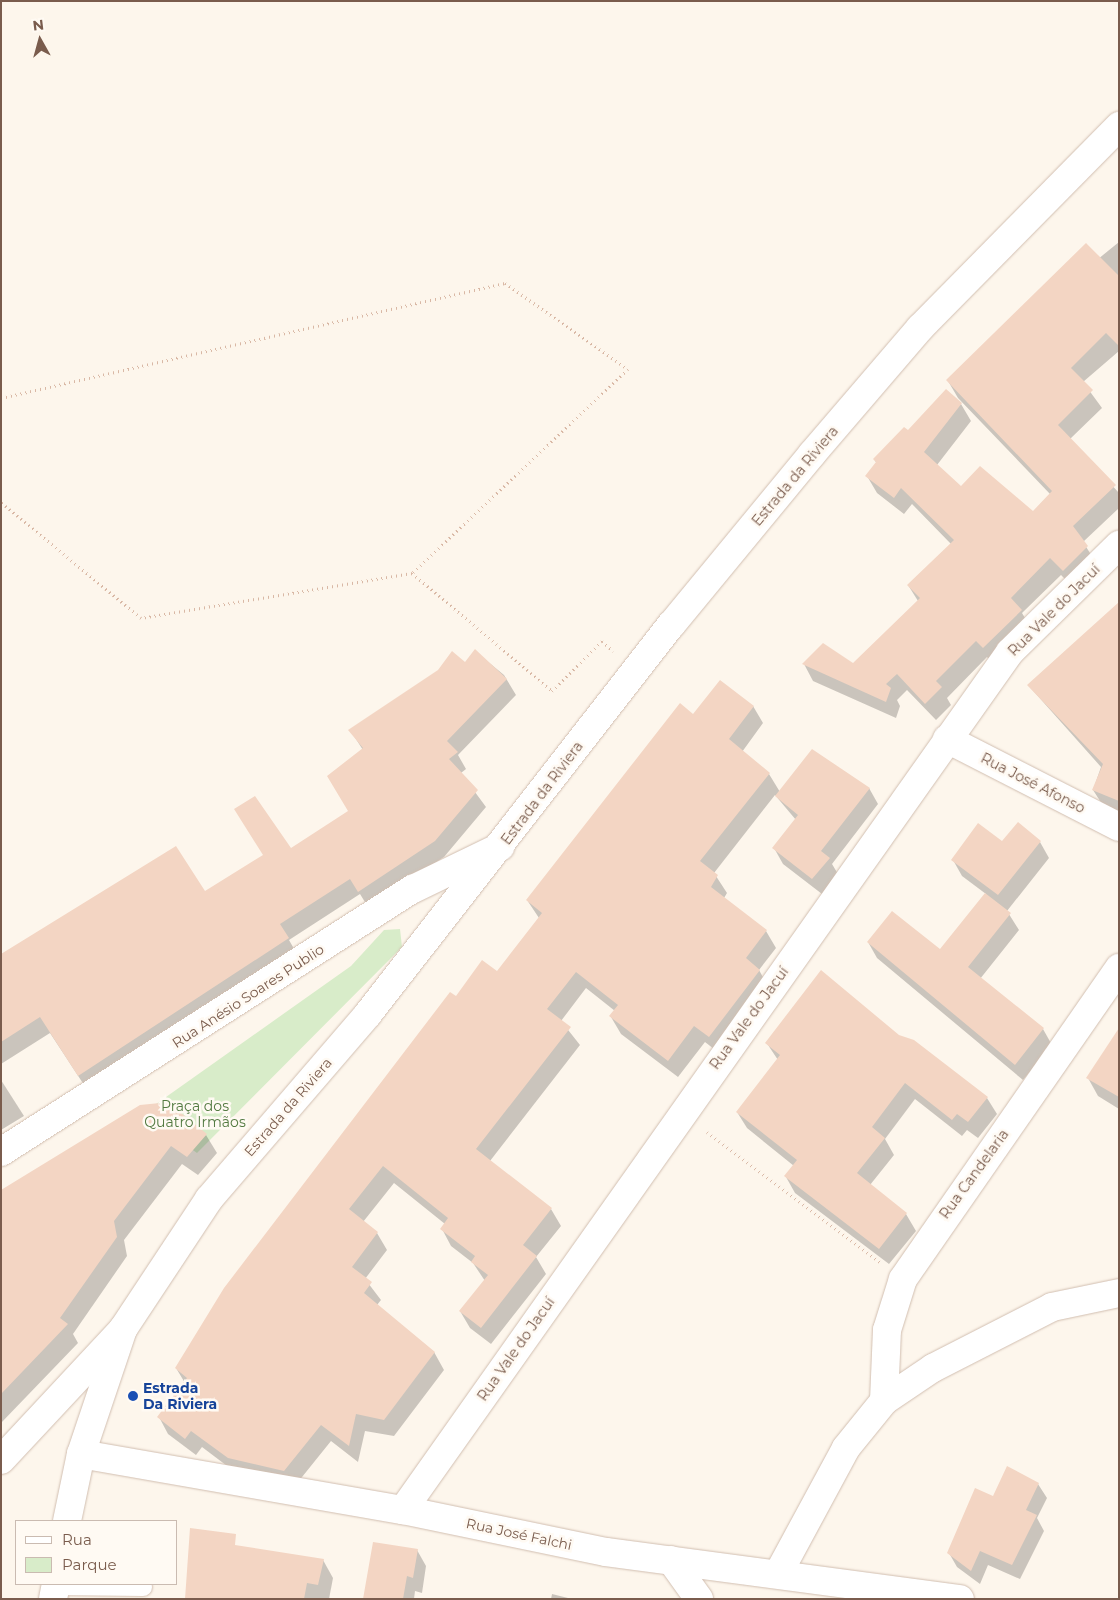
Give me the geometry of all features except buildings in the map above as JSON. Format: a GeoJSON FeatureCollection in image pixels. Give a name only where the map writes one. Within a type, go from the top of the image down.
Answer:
{"type":"FeatureCollection","features":[{"type":"Feature","properties":{"kind":"street","name":"Estrada da Riviera"},"geometry":{"type":"LineString","coordinates":[[67,1520],[80,1454],[123,1329],[209,1199],[368,1014],[500,848],[672,624],[920,328],[1119,126]]}},
{"type":"Feature","properties":{"kind":"street","name":"Rua Vale do Jacuí"},"geometry":{"type":"LineString","coordinates":[[403,1510],[681,1112],[1010,652],[1119,545]]}},
{"type":"Feature","properties":{"kind":"street","name":"Rua José Afonso"},"geometry":{"type":"LineString","coordinates":[[948,739],[1119,827]]}},
{"type":"Feature","properties":{"kind":"street","name":"Rua Anésio Soares Publio"},"geometry":{"type":"LineString","coordinates":[[1,1152],[413,889],[500,848]]}},
{"type":"Feature","properties":{"kind":"street","name":"Rua Candelaria"},"geometry":{"type":"LineString","coordinates":[[884,1401],[887,1330],[903,1279],[1119,968]]}},
{"type":"Feature","properties":{"kind":"street"},"geometry":{"type":"LineString","coordinates":[[778,1574],[846,1448],[884,1401],[933,1368],[1052,1307],[1115,1298]]}},
{"type":"Feature","properties":{"kind":"street"},"geometry":{"type":"LineString","coordinates":[[1,1480],[4,1457],[123,1329]]}},
{"type":"Feature","properties":{"kind":"street","name":"Rua José Falchi"},"geometry":{"type":"LineString","coordinates":[[80,1454],[403,1510],[606,1552],[960,1599]]}},
{"type":"Feature","properties":{"kind":"street"},"geometry":{"type":"LineString","coordinates":[[671,1560],[699,1599]]}},
{"type":"Feature","properties":{"kind":"lane"},"geometry":{"type":"LineString","coordinates":[[55,1589],[143,1588]]}},
{"type":"Feature","properties":{"kind":"path"},"geometry":{"type":"LineString","coordinates":[[1,398],[505,283],[628,369],[412,573],[141,618],[1,502]]}},
{"type":"Feature","properties":{"kind":"path"},"geometry":{"type":"LineString","coordinates":[[412,573],[552,691],[602,641]]}},
{"type":"Feature","properties":{"kind":"path"},"geometry":{"type":"LineString","coordinates":[[681,1112],[903,1279]]}},
{"type":"Feature","properties":{"kind":"green space","name":"Praça dos Quatro Irmãos"},"geometry":{"type":"Polygon","coordinates":[[[400,929],[402,947],[197,1153],[142,1114],[351,966],[384,930],[400,929]]]}},
{"type":"Feature","properties":{"kind":"place","name":"Estrada Da Riviera"},"geometry":{"type":"Point","coordinates":[133,1396]}}]}
